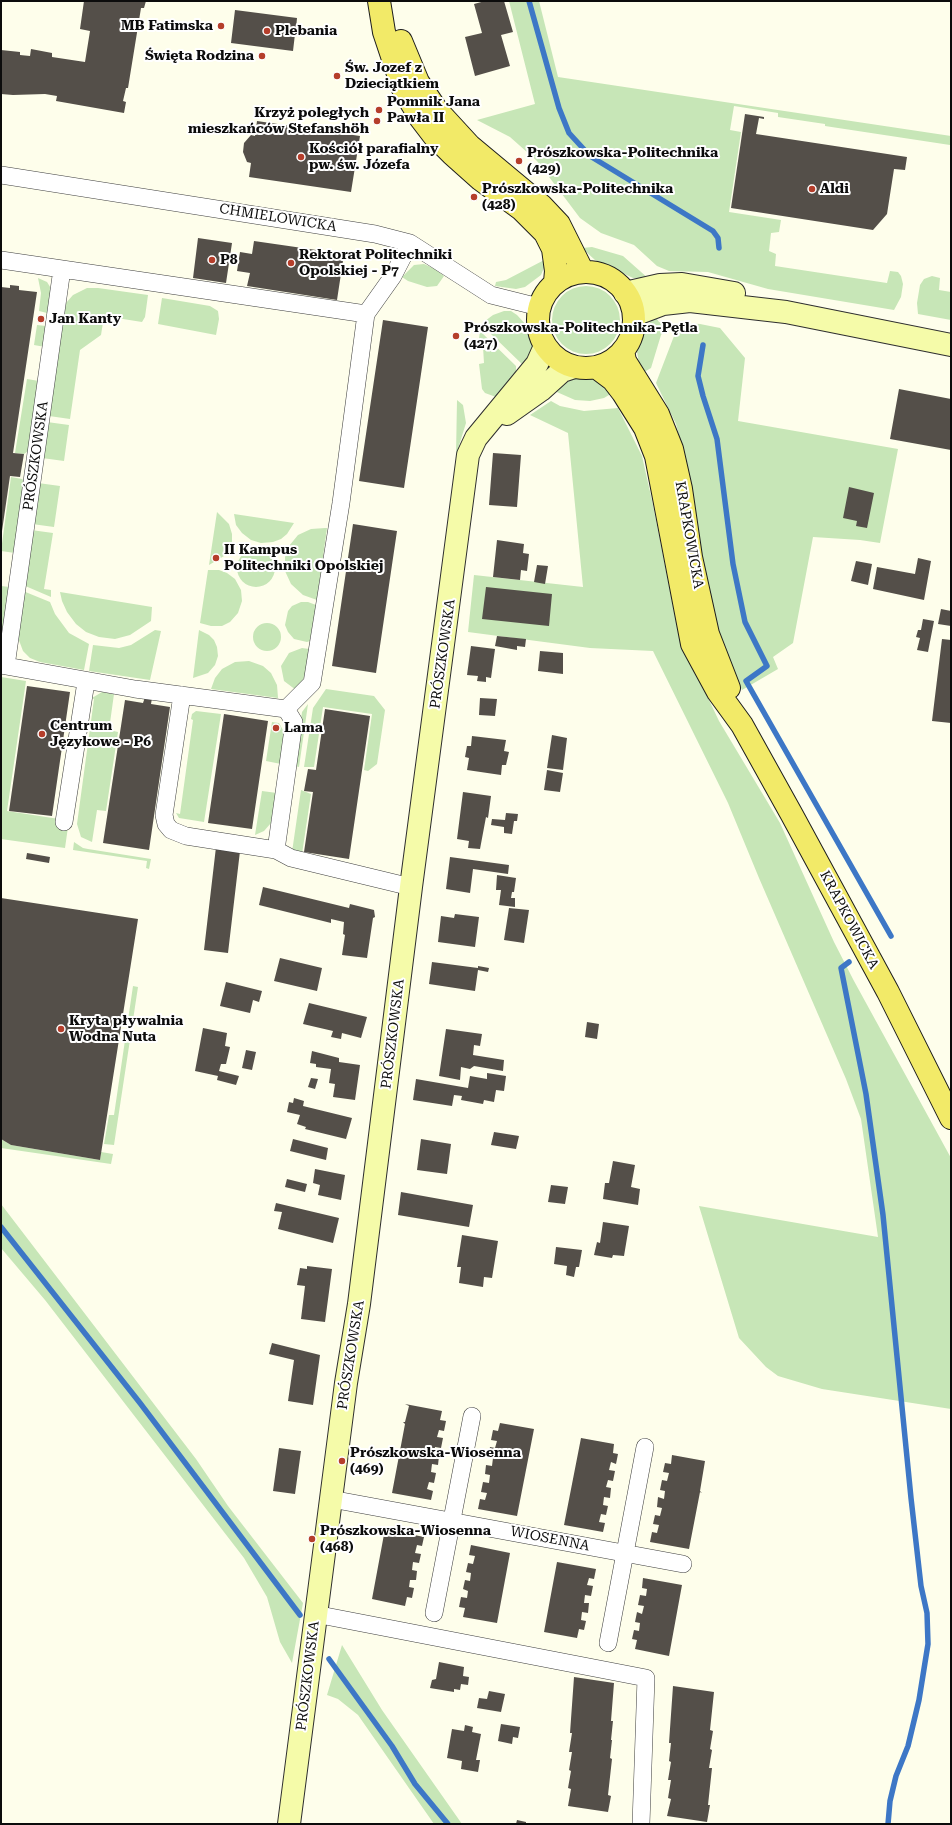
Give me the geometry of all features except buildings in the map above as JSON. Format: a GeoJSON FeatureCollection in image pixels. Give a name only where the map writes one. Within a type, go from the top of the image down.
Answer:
{"type":"FeatureCollection","features":[{"type":"Feature","properties":{"kind":"main road"},"geometry":{"type":"LineString","coordinates":[[380,1],[394,26],[418,82],[436,109],[470,146],[542,206],[559,224],[583,272]]}},
{"type":"Feature","properties":{"kind":"main road"},"geometry":{"type":"LineString","coordinates":[[380,1],[384,32],[403,89],[421,119],[434,136],[452,154],[480,179],[521,209],[546,232],[553,249],[556,270],[555,282]]}},
{"type":"Feature","properties":{"kind":"main road"},"geometry":{"type":"LineString","coordinates":[[583,272],[594,272],[609,277],[626,293],[630,300],[634,316],[633,331],[623,351],[608,363],[597,368],[574,367],[559,361],[548,351],[537,326],[539,307],[547,290],[555,282],[565,276],[583,272]]}},
{"type":"Feature","properties":{"kind":"main road"},"geometry":{"type":"LineString","coordinates":[[626,293],[660,285],[682,284],[732,293],[786,312]]}},
{"type":"Feature","properties":{"kind":"main road"},"geometry":{"type":"LineString","coordinates":[[634,316],[663,304],[690,301],[786,312],[951,345]]}},
{"type":"Feature","properties":{"kind":"main road","name":"PRÓSZKOWSKA"},"geometry":{"type":"LineString","coordinates":[[290,1824],[315,1614],[346,1383],[359,1304],[411,887],[468,455],[476,438],[537,364],[545,346]]}},
{"type":"Feature","properties":{"kind":"main road","name":"KRAPKOWICKA"},"geometry":{"type":"LineString","coordinates":[[623,351],[625,361],[658,414],[672,449],[681,490],[691,557],[708,634],[742,725]]}},
{"type":"Feature","properties":{"kind":"main road","name":"PRÓSZKOWSKA"},"geometry":{"type":"LineString","coordinates":[[487,426],[527,401],[562,371],[574,367]]}},
{"type":"Feature","properties":{"kind":"main road","name":"KRAPKOWICKA"},"geometry":{"type":"LineString","coordinates":[[597,368],[613,380],[645,428],[656,456],[692,644],[718,692],[742,725],[888,992],[951,1118]]}},
{"type":"Feature","properties":{"kind":"street","name":"CHMIELOWICKA"},"geometry":{"type":"LineString","coordinates":[[1,175],[375,234],[410,243],[491,295],[539,307]]}},
{"type":"Feature","properties":{"kind":"street"},"geometry":{"type":"LineString","coordinates":[[276,850],[294,722],[286,708],[312,684],[341,503],[366,314],[393,276],[410,243]]}},
{"type":"Feature","properties":{"kind":"street"},"geometry":{"type":"LineString","coordinates":[[1,260],[366,314]]}},
{"type":"Feature","properties":{"kind":"street","name":"PRÓSZKOWSKA"},"geometry":{"type":"LineString","coordinates":[[62,269],[3,666],[86,682],[286,708]]}},
{"type":"Feature","properties":{"kind":"street"},"geometry":{"type":"LineString","coordinates":[[64,822],[86,682]]}},
{"type":"Feature","properties":{"kind":"street"},"geometry":{"type":"LineString","coordinates":[[182,695],[164,815],[166,824],[171,830],[186,836],[276,850],[291,858],[411,887]]}},
{"type":"Feature","properties":{"kind":"street"},"geometry":{"type":"LineString","coordinates":[[434,1613],[472,1416]]}},
{"type":"Feature","properties":{"kind":"street"},"geometry":{"type":"LineString","coordinates":[[608,1643],[645,1447]]}},
{"type":"Feature","properties":{"kind":"street","name":"WIOSENNA"},"geometry":{"type":"LineString","coordinates":[[331,1499],[452,1520],[683,1564]]}},
{"type":"Feature","properties":{"kind":"street"},"geometry":{"type":"LineString","coordinates":[[315,1614],[646,1678],[641,1824]]}},
{"type":"Feature","properties":{"kind":"green space"},"geometry":{"type":"Polygon","coordinates":[[[509,1],[539,1],[558,77],[951,136],[950,145],[825,126],[825,124],[778,117],[778,113],[734,106],[730,130],[741,132],[729,212],[781,220],[779,232],[771,233],[769,251],[776,254],[775,266],[887,283],[890,271],[898,272],[901,276],[903,284],[901,297],[894,310],[768,289],[708,272],[669,271],[657,266],[634,245],[601,233],[580,218],[537,161],[510,137],[477,120],[535,104],[509,1]]]}},
{"type":"Feature","properties":{"kind":"green space"},"geometry":{"type":"Polygon","coordinates":[[[592,247],[623,256],[649,279],[633,278],[595,260],[582,248],[592,247]]]}},
{"type":"Feature","properties":{"kind":"green space"},"geometry":{"type":"Polygon","coordinates":[[[548,258],[541,275],[525,287],[516,289],[495,286],[496,282],[506,280],[548,258]]]}},
{"type":"Feature","properties":{"kind":"green space"},"geometry":{"type":"Polygon","coordinates":[[[424,264],[435,269],[444,276],[437,286],[427,287],[408,281],[402,277],[414,265],[424,264]]]}},
{"type":"Feature","properties":{"kind":"green space"},"geometry":{"type":"Polygon","coordinates":[[[932,276],[940,278],[939,290],[951,292],[951,320],[918,314],[917,303],[920,285],[924,279],[932,276]]]}},
{"type":"Feature","properties":{"kind":"green space"},"geometry":{"type":"Polygon","coordinates":[[[38,278],[47,282],[52,290],[45,347],[34,345],[37,325],[46,326],[47,313],[39,311],[41,293],[38,278]]]}},
{"type":"Feature","properties":{"kind":"green space"},"geometry":{"type":"Polygon","coordinates":[[[579,286],[593,286],[605,292],[614,301],[620,313],[618,333],[610,344],[599,352],[593,354],[579,354],[573,352],[562,344],[554,333],[552,327],[552,313],[554,307],[562,296],[573,288],[579,286]]]}},
{"type":"Feature","properties":{"kind":"green space"},"geometry":{"type":"Polygon","coordinates":[[[87,288],[98,288],[148,295],[145,317],[142,322],[104,316],[101,335],[80,350],[70,419],[49,416],[62,317],[66,303],[73,295],[87,288]]]}},
{"type":"Feature","properties":{"kind":"green space"},"geometry":{"type":"Polygon","coordinates":[[[162,298],[210,306],[218,311],[219,319],[216,335],[158,324],[162,298]]]}},
{"type":"Feature","properties":{"kind":"green space"},"geometry":{"type":"Polygon","coordinates":[[[504,311],[511,311],[517,315],[529,328],[533,346],[531,358],[526,368],[491,334],[489,324],[485,321],[493,315],[504,311]]]}},
{"type":"Feature","properties":{"kind":"green space"},"geometry":{"type":"Polygon","coordinates":[[[655,316],[659,322],[665,324],[665,329],[661,335],[651,368],[641,374],[637,352],[638,345],[646,327],[655,316]]]}},
{"type":"Feature","properties":{"kind":"green space"},"geometry":{"type":"Polygon","coordinates":[[[679,323],[700,324],[720,328],[745,358],[738,421],[898,449],[880,543],[860,540],[813,537],[793,643],[773,657],[778,669],[742,690],[724,650],[711,609],[690,479],[676,424],[656,383],[679,323]]]}},
{"type":"Feature","properties":{"kind":"green space"},"geometry":{"type":"Polygon","coordinates":[[[480,331],[516,366],[516,374],[496,397],[485,393],[482,389],[479,364],[484,363],[483,347],[478,347],[480,331]]]}},
{"type":"Feature","properties":{"kind":"green space"},"geometry":{"type":"Polygon","coordinates":[[[582,376],[594,378],[614,392],[604,398],[590,401],[575,400],[550,389],[568,377],[582,376]]]}},
{"type":"Feature","properties":{"kind":"green space"},"geometry":{"type":"Polygon","coordinates":[[[27,379],[39,381],[30,450],[24,454],[15,453],[27,379]]]}},
{"type":"Feature","properties":{"kind":"green space"},"geometry":{"type":"Polygon","coordinates":[[[457,400],[463,405],[466,423],[456,455],[457,400]]]}},
{"type":"Feature","properties":{"kind":"green space"},"geometry":{"type":"Polygon","coordinates":[[[551,401],[560,406],[584,411],[618,408],[642,456],[679,637],[719,721],[780,823],[834,942],[854,981],[951,1158],[951,1409],[822,1389],[778,1376],[766,1367],[739,1338],[699,1206],[878,1237],[861,1119],[846,1079],[728,803],[653,651],[590,648],[468,632],[474,575],[583,587],[568,433],[530,415],[551,401]]]}},
{"type":"Feature","properties":{"kind":"green space"},"geometry":{"type":"Polygon","coordinates":[[[47,422],[69,425],[64,461],[42,458],[47,422]]]}},
{"type":"Feature","properties":{"kind":"green space"},"geometry":{"type":"Polygon","coordinates":[[[11,477],[22,479],[26,483],[15,553],[1,551],[11,477]]]}},
{"type":"Feature","properties":{"kind":"green space"},"geometry":{"type":"Polygon","coordinates":[[[38,483],[60,486],[54,527],[32,524],[38,483]]]}},
{"type":"Feature","properties":{"kind":"green space"},"geometry":{"type":"Polygon","coordinates":[[[217,512],[229,524],[232,534],[232,542],[224,556],[209,565],[217,512]]]}},
{"type":"Feature","properties":{"kind":"green space"},"geometry":{"type":"Polygon","coordinates":[[[234,514],[294,523],[287,534],[281,539],[273,542],[261,543],[251,540],[242,533],[236,525],[234,514]]]}},
{"type":"Feature","properties":{"kind":"green space"},"geometry":{"type":"Polygon","coordinates":[[[327,528],[317,600],[303,595],[291,584],[285,571],[285,557],[289,546],[298,535],[311,529],[327,528]]]}},
{"type":"Feature","properties":{"kind":"green space"},"geometry":{"type":"Polygon","coordinates":[[[31,530],[53,533],[44,589],[51,590],[51,597],[23,585],[31,530]]]}},
{"type":"Feature","properties":{"kind":"green space"},"geometry":{"type":"Polygon","coordinates":[[[256,549],[269,555],[275,568],[269,581],[256,587],[243,581],[237,568],[243,555],[256,549]]]}},
{"type":"Feature","properties":{"kind":"green space"},"geometry":{"type":"Polygon","coordinates":[[[208,570],[219,570],[227,573],[235,579],[241,590],[242,601],[238,613],[230,622],[222,626],[211,626],[200,623],[208,570]]]}},
{"type":"Feature","properties":{"kind":"green space"},"geometry":{"type":"Polygon","coordinates":[[[1,586],[10,587],[1,642],[1,586]]]}},
{"type":"Feature","properties":{"kind":"green space"},"geometry":{"type":"Polygon","coordinates":[[[23,591],[50,602],[55,614],[69,633],[89,644],[84,670],[40,662],[30,658],[23,651],[17,635],[23,591]]]}},
{"type":"Feature","properties":{"kind":"green space"},"geometry":{"type":"Polygon","coordinates":[[[60,592],[152,607],[151,621],[130,635],[115,639],[99,637],[86,632],[76,624],[67,612],[60,592]]]}},
{"type":"Feature","properties":{"kind":"green space"},"geometry":{"type":"Polygon","coordinates":[[[301,602],[308,602],[316,605],[310,641],[307,642],[294,639],[288,632],[285,625],[288,611],[292,606],[301,602]]]}},
{"type":"Feature","properties":{"kind":"green space"},"geometry":{"type":"Polygon","coordinates":[[[267,623],[277,627],[281,637],[277,647],[267,651],[257,647],[253,637],[257,627],[267,623]]]}},
{"type":"Feature","properties":{"kind":"green space"},"geometry":{"type":"Polygon","coordinates":[[[155,630],[161,631],[150,680],[89,671],[93,645],[119,648],[131,645],[155,630]]]}},
{"type":"Feature","properties":{"kind":"green space"},"geometry":{"type":"Polygon","coordinates":[[[199,630],[209,635],[214,640],[217,647],[218,656],[215,665],[208,673],[193,678],[199,630]]]}},
{"type":"Feature","properties":{"kind":"green space"},"geometry":{"type":"Polygon","coordinates":[[[302,648],[309,649],[305,674],[302,683],[296,690],[284,681],[281,666],[289,653],[302,648]]]}},
{"type":"Feature","properties":{"kind":"green space"},"geometry":{"type":"Polygon","coordinates":[[[249,661],[263,666],[271,673],[277,685],[278,698],[211,689],[215,678],[222,669],[235,662],[249,661]]]}},
{"type":"Feature","properties":{"kind":"green space"},"geometry":{"type":"Polygon","coordinates":[[[1,677],[26,681],[7,811],[59,819],[68,827],[65,848],[1,839],[1,677]]]}},
{"type":"Feature","properties":{"kind":"green space"},"geometry":{"type":"Polygon","coordinates":[[[326,689],[374,696],[385,710],[377,764],[368,771],[364,770],[372,714],[323,707],[314,767],[304,767],[313,708],[326,689]]]}},
{"type":"Feature","properties":{"kind":"green space"},"geometry":{"type":"Polygon","coordinates":[[[102,692],[114,694],[109,730],[118,732],[106,811],[97,810],[92,842],[81,837],[77,824],[94,699],[92,698],[102,692]]]}},
{"type":"Feature","properties":{"kind":"green space"},"geometry":{"type":"Polygon","coordinates":[[[308,704],[299,767],[295,766],[302,712],[308,704]]]}},
{"type":"Feature","properties":{"kind":"green space"},"geometry":{"type":"Polygon","coordinates":[[[196,711],[221,714],[204,822],[179,818],[176,813],[180,814],[193,720],[191,719],[192,714],[196,711]]]}},
{"type":"Feature","properties":{"kind":"green space"},"geometry":{"type":"Polygon","coordinates":[[[272,722],[279,723],[284,732],[281,764],[266,761],[272,722]]]}},
{"type":"Feature","properties":{"kind":"green space"},"geometry":{"type":"Polygon","coordinates":[[[301,790],[311,794],[302,854],[292,852],[301,790]]]}},
{"type":"Feature","properties":{"kind":"green space"},"geometry":{"type":"Polygon","coordinates":[[[262,791],[277,793],[271,823],[264,831],[255,835],[262,791]]]}},
{"type":"Feature","properties":{"kind":"green space"},"geometry":{"type":"Polygon","coordinates":[[[74,842],[83,848],[151,859],[149,869],[146,868],[147,861],[73,850],[74,842]]]}},
{"type":"Feature","properties":{"kind":"green space"},"geometry":{"type":"Polygon","coordinates":[[[133,986],[138,987],[114,1145],[104,1144],[109,1115],[114,1115],[133,986]]]}},
{"type":"Feature","properties":{"kind":"green space"},"geometry":{"type":"Polygon","coordinates":[[[1,1139],[11,1145],[100,1160],[101,1152],[113,1154],[111,1164],[1,1148],[1,1139]]]}},
{"type":"Feature","properties":{"kind":"green space"},"geometry":{"type":"Polygon","coordinates":[[[1,1204],[196,1459],[228,1506],[303,1603],[292,1663],[280,1642],[267,1597],[244,1558],[45,1300],[1,1248],[1,1204]]]}},
{"type":"Feature","properties":{"kind":"green space"},"geometry":{"type":"Polygon","coordinates":[[[342,1645],[382,1710],[462,1824],[434,1824],[358,1715],[338,1699],[327,1695],[342,1645]]]}},
{"type":"Feature","properties":{"kind":"waterway"},"geometry":{"type":"LineString","coordinates":[[529,1],[559,108],[569,133],[590,156],[713,231],[718,238],[719,248]]}},
{"type":"Feature","properties":{"kind":"waterway"},"geometry":{"type":"LineString","coordinates":[[703,345],[698,376],[717,439],[733,564],[745,622],[767,666],[746,681],[891,936]]}},
{"type":"Feature","properties":{"kind":"waterway"},"geometry":{"type":"LineString","coordinates":[[849,962],[841,968],[866,1094],[883,1215],[911,1498],[921,1586],[927,1613],[928,1644],[919,1700],[908,1746],[896,1776],[890,1801],[888,1824]]}},
{"type":"Feature","properties":{"kind":"waterway"},"geometry":{"type":"LineString","coordinates":[[1,1227],[140,1403],[300,1615]]}},
{"type":"Feature","properties":{"kind":"waterway"},"geometry":{"type":"LineString","coordinates":[[329,1659],[392,1746],[415,1784],[448,1824]]}},
{"type":"Feature","properties":{"kind":"place","name":"MB Fatimska"},"geometry":{"type":"Point","coordinates":[221,26]}},
{"type":"Feature","properties":{"kind":"place","name":"Plebania"},"geometry":{"type":"Point","coordinates":[267,31]}},
{"type":"Feature","properties":{"kind":"place","name":"Święta Rodzina"},"geometry":{"type":"Point","coordinates":[262,56]}},
{"type":"Feature","properties":{"kind":"place","name":"Św. Jozef z Dzieciątkiem"},"geometry":{"type":"Point","coordinates":[337,76]}},
{"type":"Feature","properties":{"kind":"place","name":"Pomnik Jana Pawła II"},"geometry":{"type":"Point","coordinates":[379,110]}},
{"type":"Feature","properties":{"kind":"place","name":"Krzyż poległych mieszkańców Stefanshöh"},"geometry":{"type":"Point","coordinates":[377,121]}},
{"type":"Feature","properties":{"kind":"place","name":"Kościół parafialny pw. św. Józefa"},"geometry":{"type":"Point","coordinates":[301,157]}},
{"type":"Feature","properties":{"kind":"place","name":"Prószkowska-Politechnika (429)"},"geometry":{"type":"Point","coordinates":[519,161]}},
{"type":"Feature","properties":{"kind":"place","name":"Aldi"},"geometry":{"type":"Point","coordinates":[812,189]}},
{"type":"Feature","properties":{"kind":"place","name":"Prószkowska-Politechnika (428)"},"geometry":{"type":"Point","coordinates":[474,197]}},
{"type":"Feature","properties":{"kind":"place","name":"P8"},"geometry":{"type":"Point","coordinates":[212,260]}},
{"type":"Feature","properties":{"kind":"place","name":"Rektorat Politechniki Opolskiej - P7"},"geometry":{"type":"Point","coordinates":[291,263]}},
{"type":"Feature","properties":{"kind":"place","name":"Jan Kanty"},"geometry":{"type":"Point","coordinates":[41,319]}},
{"type":"Feature","properties":{"kind":"place","name":"Prószkowska-Politechnika-Pętla (427)"},"geometry":{"type":"Point","coordinates":[456,336]}},
{"type":"Feature","properties":{"kind":"place","name":"II Kampus Politechniki Opolskiej"},"geometry":{"type":"Point","coordinates":[216,558]}},
{"type":"Feature","properties":{"kind":"place","name":"Lama"},"geometry":{"type":"Point","coordinates":[276,728]}},
{"type":"Feature","properties":{"kind":"place","name":"Centrum Językowe - P6"},"geometry":{"type":"Point","coordinates":[42,734]}},
{"type":"Feature","properties":{"kind":"place","name":"Kryta pływalnia Wodna Nuta"},"geometry":{"type":"Point","coordinates":[61,1029]}},
{"type":"Feature","properties":{"kind":"place","name":"Prószkowska-Wiosenna (469)"},"geometry":{"type":"Point","coordinates":[342,1461]}},
{"type":"Feature","properties":{"kind":"place","name":"Prószkowska-Wiosenna (468)"},"geometry":{"type":"Point","coordinates":[312,1539]}}]}
